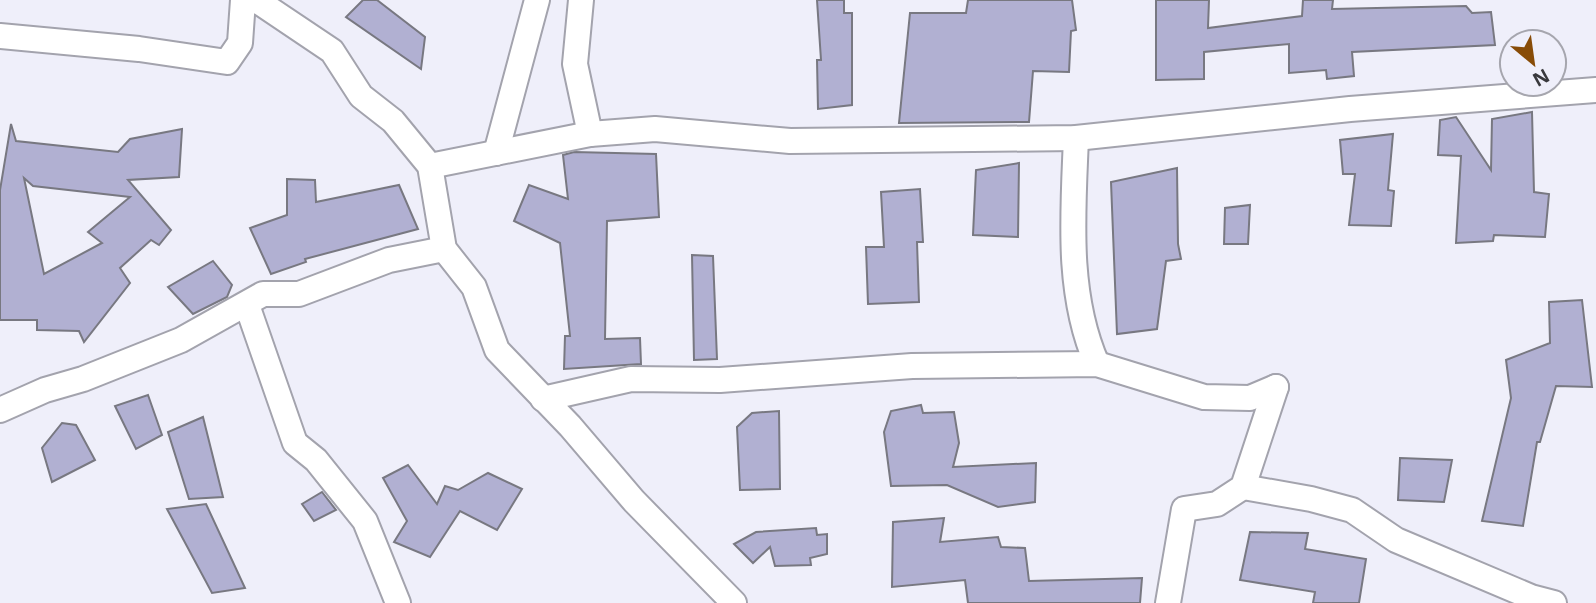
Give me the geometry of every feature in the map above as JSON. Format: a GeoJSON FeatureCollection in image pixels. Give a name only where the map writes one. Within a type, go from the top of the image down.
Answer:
{"type":"FeatureCollection","features":[{"type":"Feature","properties":{"kind":"street"},"geometry":{"type":"LineString","coordinates":[[0,36],[139,49],[227,62],[240,43],[243,0]]}},
{"type":"Feature","properties":{"kind":"street"},"geometry":{"type":"LineString","coordinates":[[256,0],[332,51],[361,96],[393,121],[430,166],[444,250],[474,287],[497,350],[570,426],[634,501],[734,603]]}},
{"type":"Feature","properties":{"kind":"street"},"geometry":{"type":"LineString","coordinates":[[496,153],[537,0]]}},
{"type":"Feature","properties":{"kind":"street"},"geometry":{"type":"LineString","coordinates":[[581,0],[575,64],[590,134]]}},
{"type":"Feature","properties":{"kind":"street"},"geometry":{"type":"LineString","coordinates":[[430,166],[590,134],[655,129],[790,141],[1076,138],[1350,109],[1596,90]]}},
{"type":"Feature","properties":{"kind":"street"},"geometry":{"type":"LineString","coordinates":[[1076,138],[1072,235],[1083,333],[1097,364]]}},
{"type":"Feature","properties":{"kind":"street"},"geometry":{"type":"LineString","coordinates":[[0,410],[45,390],[83,379],[181,340],[263,294],[299,294],[388,260],[444,250]]}},
{"type":"Feature","properties":{"kind":"street"},"geometry":{"type":"LineString","coordinates":[[247,304],[295,443],[316,460],[365,521],[398,603]]}},
{"type":"Feature","properties":{"kind":"street"},"geometry":{"type":"LineString","coordinates":[[543,399],[631,379],[720,380],[912,366],[1097,364],[1204,397],[1250,398],[1276,387],[1243,488],[1217,504],[1184,509],[1168,603]]}},
{"type":"Feature","properties":{"kind":"street"},"geometry":{"type":"LineString","coordinates":[[1243,488],[1311,499],[1352,510],[1396,540],[1531,597],[1554,603]]}},
{"type":"Feature","properties":{"kind":"building"},"geometry":{"type":"Polygon","coordinates":[[[363,0],[377,0],[425,37],[421,69],[346,17],[363,0]]]}},
{"type":"Feature","properties":{"kind":"building"},"geometry":{"type":"Polygon","coordinates":[[[817,0],[844,0],[844,13],[852,13],[852,105],[818,109],[817,60],[821,60],[817,0]]]}},
{"type":"Feature","properties":{"kind":"building"},"geometry":{"type":"Polygon","coordinates":[[[968,0],[1072,0],[1076,30],[1071,31],[1069,72],[1033,71],[1029,122],[899,123],[910,13],[966,13],[968,0]]]}},
{"type":"Feature","properties":{"kind":"building"},"geometry":{"type":"Polygon","coordinates":[[[1156,0],[1209,0],[1208,28],[1302,16],[1303,0],[1333,0],[1332,9],[1466,6],[1472,13],[1491,12],[1495,45],[1352,52],[1354,76],[1327,79],[1326,70],[1289,73],[1289,44],[1204,52],[1204,79],[1156,80],[1156,0]]]}},
{"type":"Feature","properties":{"kind":"building"},"geometry":{"type":"Polygon","coordinates":[[[1532,112],[1534,192],[1549,194],[1545,237],[1494,235],[1493,241],[1456,243],[1461,156],[1438,155],[1440,120],[1456,117],[1491,170],[1492,119],[1532,112]]]}},
{"type":"Feature","properties":{"kind":"building"},"geometry":{"type":"Polygon","coordinates":[[[11,124],[16,141],[118,152],[130,139],[182,129],[179,177],[128,180],[171,230],[159,245],[151,240],[120,268],[130,283],[84,342],[79,331],[37,330],[37,320],[0,320],[0,190],[11,124]],[[24,178],[44,274],[102,243],[88,232],[130,197],[33,186],[24,178]]]}},
{"type":"Feature","properties":{"kind":"building"},"geometry":{"type":"Polygon","coordinates":[[[1393,134],[1388,190],[1394,191],[1391,226],[1349,225],[1355,174],[1343,174],[1340,140],[1393,134]]]}},
{"type":"Feature","properties":{"kind":"building"},"geometry":{"type":"Polygon","coordinates":[[[574,152],[656,154],[659,217],[607,221],[605,339],[640,338],[641,364],[564,369],[565,336],[570,336],[560,243],[514,221],[529,185],[568,199],[563,155],[574,152]]]}},
{"type":"Feature","properties":{"kind":"building"},"geometry":{"type":"Polygon","coordinates":[[[1019,163],[1018,237],[973,235],[976,170],[1019,163]]]}},
{"type":"Feature","properties":{"kind":"building"},"geometry":{"type":"Polygon","coordinates":[[[1177,168],[1178,244],[1181,259],[1166,261],[1157,329],[1117,334],[1111,182],[1177,168]]]}},
{"type":"Feature","properties":{"kind":"building"},"geometry":{"type":"Polygon","coordinates":[[[287,179],[315,180],[316,202],[399,185],[418,229],[305,259],[306,262],[271,274],[250,228],[287,215],[287,179]]]}},
{"type":"Feature","properties":{"kind":"building"},"geometry":{"type":"Polygon","coordinates":[[[920,189],[923,242],[917,242],[919,302],[868,304],[866,247],[884,247],[881,192],[920,189]]]}},
{"type":"Feature","properties":{"kind":"building"},"geometry":{"type":"Polygon","coordinates":[[[1250,205],[1248,244],[1224,244],[1225,208],[1250,205]]]}},
{"type":"Feature","properties":{"kind":"building"},"geometry":{"type":"Polygon","coordinates":[[[692,255],[713,256],[717,359],[694,360],[692,255]]]}},
{"type":"Feature","properties":{"kind":"building"},"geometry":{"type":"Polygon","coordinates":[[[213,261],[232,285],[227,297],[193,314],[168,287],[213,261]]]}},
{"type":"Feature","properties":{"kind":"building"},"geometry":{"type":"Polygon","coordinates":[[[1582,300],[1592,387],[1556,386],[1540,442],[1537,442],[1523,526],[1482,521],[1511,398],[1506,360],[1550,343],[1549,302],[1582,300]]]}},
{"type":"Feature","properties":{"kind":"building"},"geometry":{"type":"Polygon","coordinates":[[[148,395],[162,435],[136,449],[115,406],[148,395]]]}},
{"type":"Feature","properties":{"kind":"building"},"geometry":{"type":"Polygon","coordinates":[[[921,405],[923,413],[954,412],[959,443],[953,467],[1036,463],[1035,502],[998,507],[947,485],[891,486],[884,432],[891,411],[921,405]]]}},
{"type":"Feature","properties":{"kind":"building"},"geometry":{"type":"Polygon","coordinates":[[[779,411],[780,489],[740,490],[737,427],[752,413],[779,411]]]}},
{"type":"Feature","properties":{"kind":"building"},"geometry":{"type":"Polygon","coordinates":[[[203,417],[223,497],[189,499],[168,432],[203,417]]]}},
{"type":"Feature","properties":{"kind":"building"},"geometry":{"type":"Polygon","coordinates":[[[62,423],[76,425],[95,460],[52,482],[42,448],[62,423]]]}},
{"type":"Feature","properties":{"kind":"building"},"geometry":{"type":"Polygon","coordinates":[[[1400,458],[1452,460],[1444,502],[1398,500],[1400,458]]]}},
{"type":"Feature","properties":{"kind":"building"},"geometry":{"type":"Polygon","coordinates":[[[408,465],[437,504],[445,486],[458,490],[488,473],[522,489],[497,530],[460,511],[430,557],[394,542],[407,521],[383,478],[408,465]]]}},
{"type":"Feature","properties":{"kind":"building"},"geometry":{"type":"Polygon","coordinates":[[[322,492],[336,510],[314,521],[302,504],[322,492]]]}},
{"type":"Feature","properties":{"kind":"building"},"geometry":{"type":"Polygon","coordinates":[[[206,504],[245,588],[212,593],[167,509],[206,504]]]}},
{"type":"Feature","properties":{"kind":"building"},"geometry":{"type":"Polygon","coordinates":[[[944,518],[940,542],[998,537],[1001,547],[1025,548],[1029,581],[1142,578],[1140,603],[968,603],[965,580],[892,587],[893,522],[944,518]]]}},
{"type":"Feature","properties":{"kind":"building"},"geometry":{"type":"Polygon","coordinates":[[[816,528],[817,535],[827,534],[827,554],[810,558],[811,565],[775,566],[770,547],[753,563],[734,544],[756,532],[816,528]]]}},
{"type":"Feature","properties":{"kind":"building"},"geometry":{"type":"Polygon","coordinates":[[[1250,532],[1308,533],[1305,549],[1366,559],[1359,603],[1313,603],[1315,592],[1240,580],[1250,532]]]}}]}
